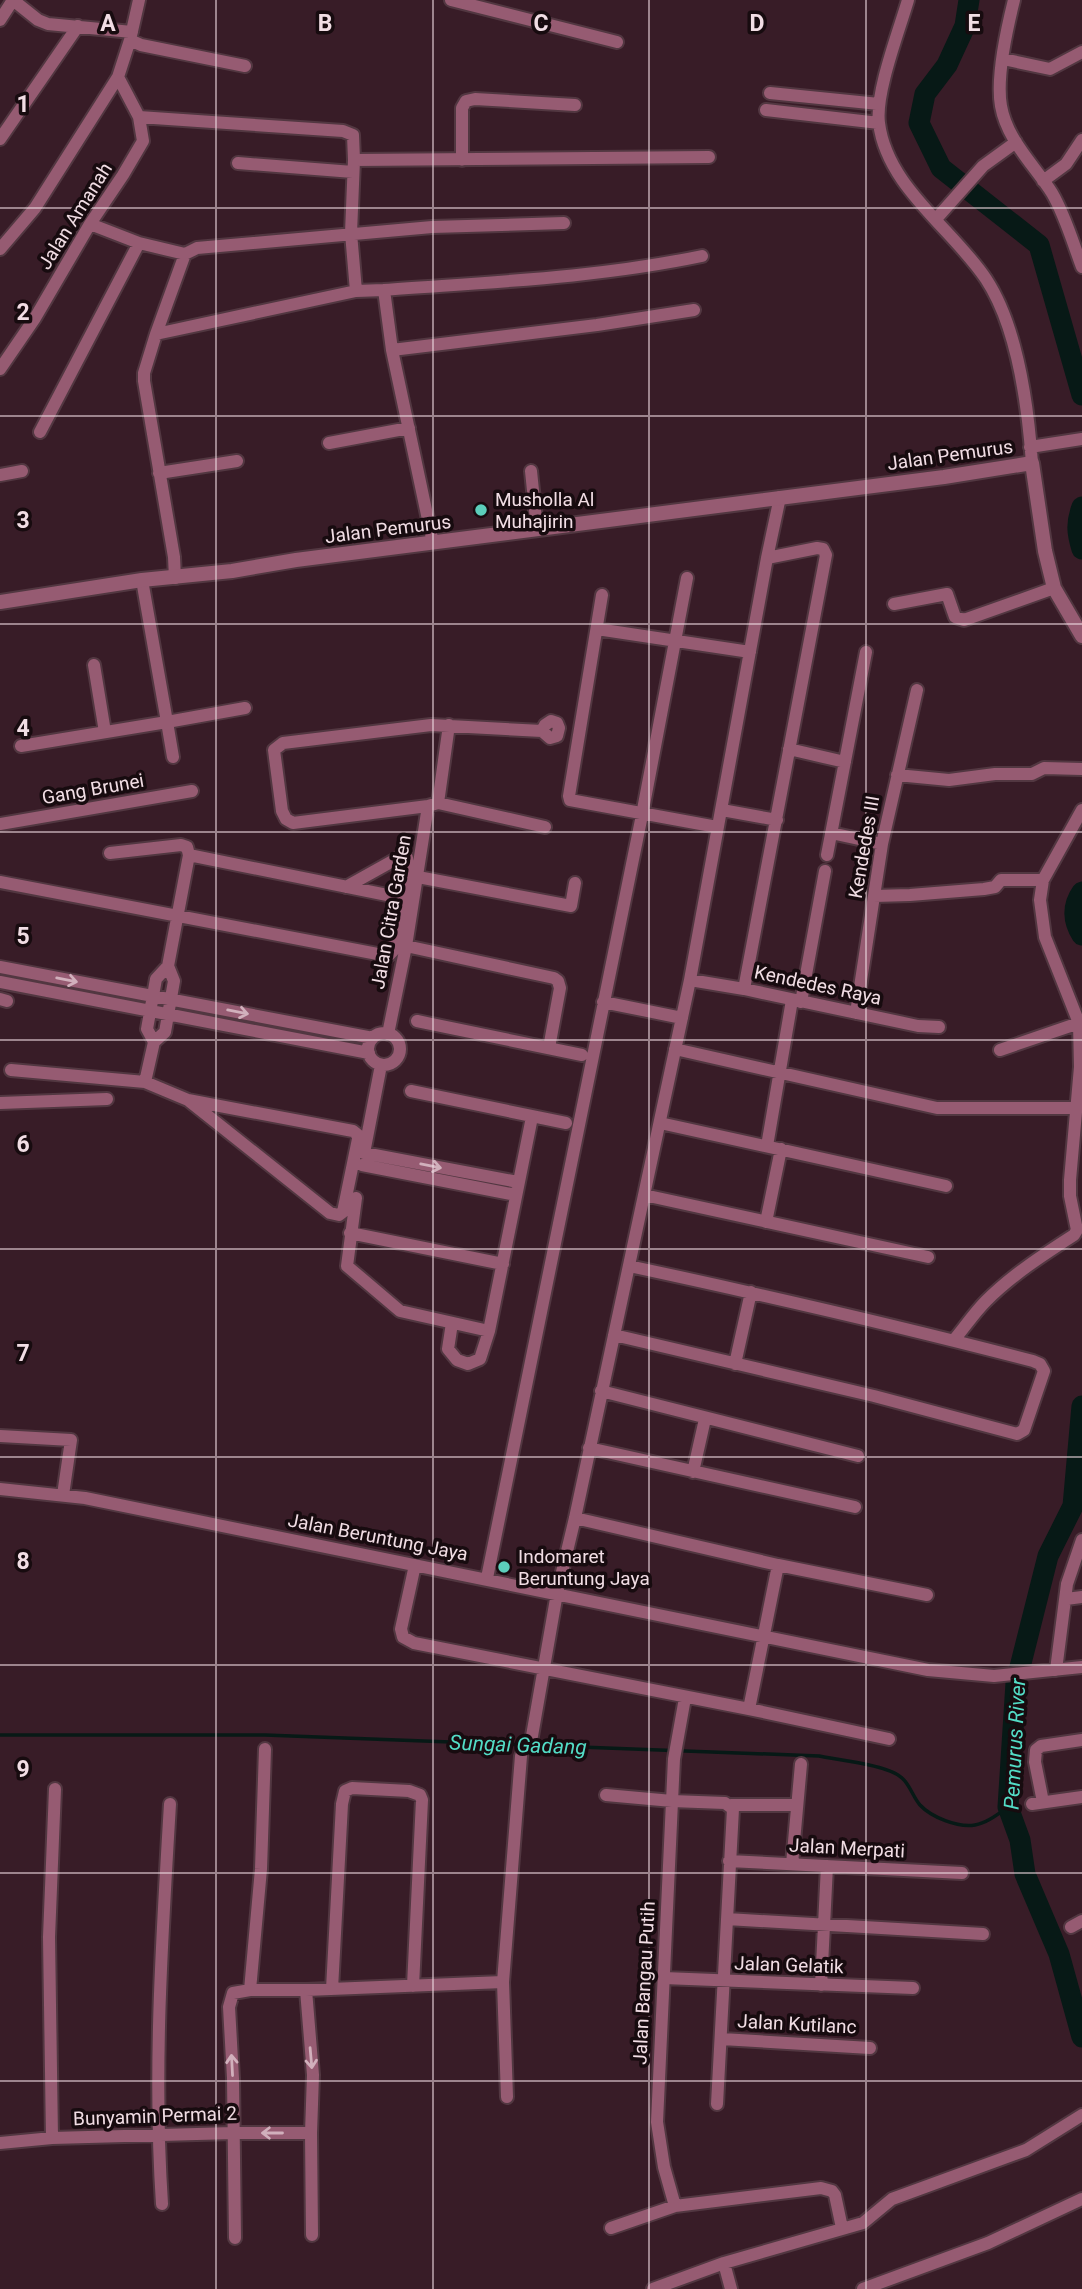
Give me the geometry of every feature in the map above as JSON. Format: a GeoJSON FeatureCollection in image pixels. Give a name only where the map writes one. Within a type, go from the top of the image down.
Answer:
{"type":"FeatureCollection","features":[{"type":"Feature","properties":{"kind":"street"},"geometry":{"type":"LineString","coordinates":[[0,20],[13,0],[43,22],[131,36],[141,45],[245,66]]}},
{"type":"Feature","properties":{"kind":"street","name":"Jalan Amanah"},"geometry":{"type":"LineString","coordinates":[[0,248],[35,208],[118,77],[139,0]]}},
{"type":"Feature","properties":{"kind":"street"},"geometry":{"type":"LineString","coordinates":[[451,0],[617,42]]}},
{"type":"Feature","properties":{"kind":"street"},"geometry":{"type":"LineString","coordinates":[[908,0],[879,104],[879,123],[892,163],[905,184],[954,237],[986,279],[999,302],[1023,389],[1045,551],[1054,588],[1082,636]]}},
{"type":"Feature","properties":{"kind":"street"},"geometry":{"type":"LineString","coordinates":[[1014,0],[1003,59],[1001,107],[1016,142],[1059,206],[1082,267]]}},
{"type":"Feature","properties":{"kind":"street"},"geometry":{"type":"LineString","coordinates":[[0,139],[78,26]]}},
{"type":"Feature","properties":{"kind":"street"},"geometry":{"type":"LineString","coordinates":[[1003,59],[1050,69],[1082,52]]}},
{"type":"Feature","properties":{"kind":"street","name":"Jalan Amanah"},"geometry":{"type":"LineString","coordinates":[[0,369],[143,141],[139,117],[118,77]]}},
{"type":"Feature","properties":{"kind":"street"},"geometry":{"type":"LineString","coordinates":[[770,93],[879,104]]}},
{"type":"Feature","properties":{"kind":"street"},"geometry":{"type":"LineString","coordinates":[[462,160],[462,108],[466,101],[475,99],[575,105]]}},
{"type":"Feature","properties":{"kind":"street"},"geometry":{"type":"LineString","coordinates":[[766,110],[879,123]]}},
{"type":"Feature","properties":{"kind":"street"},"geometry":{"type":"LineString","coordinates":[[139,117],[343,131],[353,135],[351,233],[356,291]]}},
{"type":"Feature","properties":{"kind":"street"},"geometry":{"type":"LineString","coordinates":[[1043,181],[1066,164],[1082,140]]}},
{"type":"Feature","properties":{"kind":"street"},"geometry":{"type":"LineString","coordinates":[[936,219],[983,166],[1016,142]]}},
{"type":"Feature","properties":{"kind":"street"},"geometry":{"type":"LineString","coordinates":[[238,163],[354,166],[462,160],[709,158]]}},
{"type":"Feature","properties":{"kind":"street"},"geometry":{"type":"LineString","coordinates":[[90,223],[139,243],[185,254],[197,248],[351,233],[432,227],[564,223]]}},
{"type":"Feature","properties":{"kind":"street"},"geometry":{"type":"LineString","coordinates":[[40,432],[139,243]]}},
{"type":"Feature","properties":{"kind":"street"},"geometry":{"type":"LineString","coordinates":[[175,578],[174,557],[144,373],[185,254]]}},
{"type":"Feature","properties":{"kind":"street"},"geometry":{"type":"LineString","coordinates":[[156,334],[356,291],[580,275],[702,256]]}},
{"type":"Feature","properties":{"kind":"street"},"geometry":{"type":"LineString","coordinates":[[384,290],[392,350],[433,543]]}},
{"type":"Feature","properties":{"kind":"street"},"geometry":{"type":"LineString","coordinates":[[392,350],[597,325],[694,310]]}},
{"type":"Feature","properties":{"kind":"street"},"geometry":{"type":"LineString","coordinates":[[329,443],[409,428]]}},
{"type":"Feature","properties":{"kind":"street"},"geometry":{"type":"LineString","coordinates":[[1030,447],[1077,440]]}},
{"type":"Feature","properties":{"kind":"street"},"geometry":{"type":"LineString","coordinates":[[159,473],[237,461]]}},
{"type":"Feature","properties":{"kind":"street","name":"Jalan Pemurus"},"geometry":{"type":"LineString","coordinates":[[0,602],[142,580],[175,578],[333,555],[944,477],[1032,463]]}},
{"type":"Feature","properties":{"kind":"street"},"geometry":{"type":"LineString","coordinates":[[0,475],[22,471]]}},
{"type":"Feature","properties":{"kind":"street"},"geometry":{"type":"LineString","coordinates":[[531,471],[537,529]]}},
{"type":"Feature","properties":{"kind":"street"},"geometry":{"type":"LineString","coordinates":[[532,1737],[556,1593],[575,1518],[690,980],[780,497]]}},
{"type":"Feature","properties":{"kind":"street"},"geometry":{"type":"LineString","coordinates":[[744,989],[826,555],[823,549],[817,548],[767,558]]}},
{"type":"Feature","properties":{"kind":"street"},"geometry":{"type":"LineString","coordinates":[[487,1578],[642,815],[687,578]]}},
{"type":"Feature","properties":{"kind":"street"},"geometry":{"type":"LineString","coordinates":[[142,580],[173,757]]}},
{"type":"Feature","properties":{"kind":"street"},"geometry":{"type":"LineString","coordinates":[[894,604],[947,594],[955,617],[964,620],[1054,588]]}},
{"type":"Feature","properties":{"kind":"street"},"geometry":{"type":"LineString","coordinates":[[602,595],[569,799],[642,815],[717,827]]}},
{"type":"Feature","properties":{"kind":"street"},"geometry":{"type":"LineString","coordinates":[[597,629],[750,652]]}},
{"type":"Feature","properties":{"kind":"street"},"geometry":{"type":"LineString","coordinates":[[827,855],[866,652]]}},
{"type":"Feature","properties":{"kind":"street"},"geometry":{"type":"LineString","coordinates":[[94,665],[105,732]]}},
{"type":"Feature","properties":{"kind":"street","name":"Kendedes III"},"geometry":{"type":"LineString","coordinates":[[856,1013],[882,844],[917,690]]}},
{"type":"Feature","properties":{"kind":"street"},"geometry":{"type":"LineString","coordinates":[[21,746],[246,708]]}},
{"type":"Feature","properties":{"kind":"street"},"geometry":{"type":"LineString","coordinates":[[542,731],[449,725],[415,726],[282,743],[274,750],[282,811],[286,819],[293,823],[433,804],[545,827]]}},
{"type":"Feature","properties":{"kind":"street","name":"Jalan Citra Garden"},"geometry":{"type":"LineString","coordinates":[[449,725],[388,1034],[398,1041],[400,1053],[395,1061],[381,1065],[350,1233],[347,1266],[400,1311],[452,1323]]}},
{"type":"Feature","properties":{"kind":"street"},"geometry":{"type":"LineString","coordinates":[[789,749],[845,762]]}},
{"type":"Feature","properties":{"kind":"street"},"geometry":{"type":"LineString","coordinates":[[897,775],[949,780],[995,774],[1032,774],[1044,768],[1082,769]]}},
{"type":"Feature","properties":{"kind":"street","name":"Gang Brunei"},"geometry":{"type":"LineString","coordinates":[[0,824],[192,791]]}},
{"type":"Feature","properties":{"kind":"street"},"geometry":{"type":"LineString","coordinates":[[722,810],[777,820]]}},
{"type":"Feature","properties":{"kind":"street"},"geometry":{"type":"LineString","coordinates":[[954,1340],[997,1290],[1074,1235],[1077,1230],[1070,1196],[1070,1180],[1080,1055],[1079,1023],[1042,926],[1040,900],[1043,880],[1082,810]]}},
{"type":"Feature","properties":{"kind":"street"},"geometry":{"type":"LineString","coordinates":[[831,833],[882,844]]}},
{"type":"Feature","properties":{"kind":"street"},"geometry":{"type":"LineString","coordinates":[[110,853],[181,845],[187,847],[189,853],[169,966],[174,981],[169,1015],[165,1032],[154,1042],[145,1082]]}},
{"type":"Feature","properties":{"kind":"street"},"geometry":{"type":"LineString","coordinates":[[189,853],[402,898]]}},
{"type":"Feature","properties":{"kind":"street","name":"Jalan Citra Garden"},"geometry":{"type":"LineString","coordinates":[[178,916],[384,956],[391,954],[409,863],[405,857],[364,875],[346,887]]}},
{"type":"Feature","properties":{"kind":"street"},"geometry":{"type":"LineString","coordinates":[[767,1146],[780,1072],[825,871]]}},
{"type":"Feature","properties":{"kind":"street"},"geometry":{"type":"LineString","coordinates":[[418,877],[571,906],[575,883]]}},
{"type":"Feature","properties":{"kind":"street"},"geometry":{"type":"LineString","coordinates":[[874,896],[984,889],[995,887],[1001,880],[1043,880]]}},
{"type":"Feature","properties":{"kind":"street"},"geometry":{"type":"LineString","coordinates":[[0,882],[178,916]]}},
{"type":"Feature","properties":{"kind":"street"},"geometry":{"type":"LineString","coordinates":[[406,946],[554,978],[558,981],[559,988],[549,1048]]}},
{"type":"Feature","properties":{"kind":"street"},"geometry":{"type":"LineString","coordinates":[[154,1042],[146,1029],[149,1011],[156,979],[169,966]]}},
{"type":"Feature","properties":{"kind":"street"},"geometry":{"type":"LineString","coordinates":[[0,967],[373,1038]]}},
{"type":"Feature","properties":{"kind":"street","name":"Kendedes Raya"},"geometry":{"type":"LineString","coordinates":[[690,980],[918,1026],[939,1027]]}},
{"type":"Feature","properties":{"kind":"street"},"geometry":{"type":"LineString","coordinates":[[0,982],[369,1053]]}},
{"type":"Feature","properties":{"kind":"street"},"geometry":{"type":"LineString","coordinates":[[603,1002],[682,1018]]}},
{"type":"Feature","properties":{"kind":"street"},"geometry":{"type":"LineString","coordinates":[[417,1021],[582,1055]]}},
{"type":"Feature","properties":{"kind":"street"},"geometry":{"type":"LineString","coordinates":[[1000,1050],[1079,1023]]}},
{"type":"Feature","properties":{"kind":"street"},"geometry":{"type":"LineString","coordinates":[[381,1065],[373,1060],[369,1053],[370,1042],[378,1035],[388,1034]]}},
{"type":"Feature","properties":{"kind":"street"},"geometry":{"type":"LineString","coordinates":[[675,1049],[937,1108],[1076,1108]]}},
{"type":"Feature","properties":{"kind":"street"},"geometry":{"type":"LineString","coordinates":[[10,1070],[145,1082],[188,1100],[350,1130],[356,1133],[358,1139],[346,1208],[339,1214],[330,1213],[188,1100]]}},
{"type":"Feature","properties":{"kind":"street"},"geometry":{"type":"LineString","coordinates":[[411,1091],[566,1123]]}},
{"type":"Feature","properties":{"kind":"street"},"geometry":{"type":"LineString","coordinates":[[0,1103],[107,1099]]}},
{"type":"Feature","properties":{"kind":"street"},"geometry":{"type":"LineString","coordinates":[[489,1331],[452,1323],[448,1349],[457,1360],[468,1364],[480,1359],[489,1331],[532,1117]]}},
{"type":"Feature","properties":{"kind":"street"},"geometry":{"type":"LineString","coordinates":[[660,1123],[946,1186]]}},
{"type":"Feature","properties":{"kind":"street"},"geometry":{"type":"LineString","coordinates":[[765,1222],[781,1149]]}},
{"type":"Feature","properties":{"kind":"street"},"geometry":{"type":"LineString","coordinates":[[363,1159],[517,1189]]}},
{"type":"Feature","properties":{"kind":"street"},"geometry":{"type":"LineString","coordinates":[[644,1195],[928,1257]]}},
{"type":"Feature","properties":{"kind":"street"},"geometry":{"type":"LineString","coordinates":[[350,1233],[503,1264]]}},
{"type":"Feature","properties":{"kind":"street"},"geometry":{"type":"LineString","coordinates":[[614,1335],[874,1396],[1017,1434],[1024,1430],[1044,1371],[1033,1361],[954,1340],[629,1266]]}},
{"type":"Feature","properties":{"kind":"street"},"geometry":{"type":"LineString","coordinates":[[735,1364],[751,1292]]}},
{"type":"Feature","properties":{"kind":"street"},"geometry":{"type":"LineString","coordinates":[[601,1391],[858,1456]]}},
{"type":"Feature","properties":{"kind":"street"},"geometry":{"type":"LineString","coordinates":[[693,1472],[705,1419]]}},
{"type":"Feature","properties":{"kind":"street"},"geometry":{"type":"LineString","coordinates":[[0,1436],[71,1440],[62,1494]]}},
{"type":"Feature","properties":{"kind":"street"},"geometry":{"type":"LineString","coordinates":[[589,1448],[855,1507]]}},
{"type":"Feature","properties":{"kind":"street","name":"Jalan Beruntung Jaya"},"geometry":{"type":"LineString","coordinates":[[0,1489],[62,1494],[487,1578],[928,1670],[994,1676],[1082,1667]]}},
{"type":"Feature","properties":{"kind":"street"},"geometry":{"type":"LineString","coordinates":[[575,1518],[778,1565],[927,1595]]}},
{"type":"Feature","properties":{"kind":"street"},"geometry":{"type":"LineString","coordinates":[[1056,1670],[1067,1584],[1082,1542]]}},
{"type":"Feature","properties":{"kind":"street"},"geometry":{"type":"LineString","coordinates":[[415,1565],[401,1629],[403,1637],[415,1643],[749,1709],[888,1740]]}},
{"type":"Feature","properties":{"kind":"street"},"geometry":{"type":"LineString","coordinates":[[749,1709],[778,1565]]}},
{"type":"Feature","properties":{"kind":"street"},"geometry":{"type":"LineString","coordinates":[[1066,1599],[1082,1597]]}},
{"type":"Feature","properties":{"kind":"street","name":"Jalan Bangau Putih"},"geometry":{"type":"LineString","coordinates":[[675,2206],[664,2167],[657,2122],[674,1759],[685,1698]]}},
{"type":"Feature","properties":{"kind":"street"},"geometry":{"type":"LineString","coordinates":[[1082,1740],[1041,1746],[1036,1750],[1035,1762],[1038,1803],[1082,1797]]}},
{"type":"Feature","properties":{"kind":"street"},"geometry":{"type":"LineString","coordinates":[[250,1990],[261,1869],[265,1749]]}},
{"type":"Feature","properties":{"kind":"street"},"geometry":{"type":"LineString","coordinates":[[507,2097],[503,1982],[521,1756]]}},
{"type":"Feature","properties":{"kind":"street"},"geometry":{"type":"LineString","coordinates":[[792,1864],[801,1764]]}},
{"type":"Feature","properties":{"kind":"street"},"geometry":{"type":"LineString","coordinates":[[332,1989],[342,1804],[345,1791],[352,1788],[409,1791],[420,1795],[422,1800],[413,1986]]}},
{"type":"Feature","properties":{"kind":"street"},"geometry":{"type":"LineString","coordinates":[[52,2138],[50,1937],[55,1789]]}},
{"type":"Feature","properties":{"kind":"street"},"geometry":{"type":"LineString","coordinates":[[606,1794],[731,1805],[797,1805]]}},
{"type":"Feature","properties":{"kind":"street"},"geometry":{"type":"LineString","coordinates":[[162,2204],[158,2135],[161,1954],[170,1804]]}},
{"type":"Feature","properties":{"kind":"street"},"geometry":{"type":"LineString","coordinates":[[717,2104],[733,1814],[731,1805]]}},
{"type":"Feature","properties":{"kind":"street","name":"Jalan Merpati"},"geometry":{"type":"LineString","coordinates":[[730,1861],[962,1873]]}},
{"type":"Feature","properties":{"kind":"street"},"geometry":{"type":"LineString","coordinates":[[821,1985],[827,1866]]}},
{"type":"Feature","properties":{"kind":"street"},"geometry":{"type":"LineString","coordinates":[[727,1919],[983,1934]]}},
{"type":"Feature","properties":{"kind":"street","name":"Jalan Gelatik"},"geometry":{"type":"LineString","coordinates":[[664,1978],[913,1988]]}},
{"type":"Feature","properties":{"kind":"street"},"geometry":{"type":"LineString","coordinates":[[235,2238],[230,1999],[233,1993],[250,1990],[503,1982]]}},
{"type":"Feature","properties":{"kind":"street"},"geometry":{"type":"LineString","coordinates":[[306,1990],[313,2075],[312,2235]]}},
{"type":"Feature","properties":{"kind":"street","name":"Jalan Kutilanc"},"geometry":{"type":"LineString","coordinates":[[722,2039],[870,2048]]}},
{"type":"Feature","properties":{"kind":"street"},"geometry":{"type":"LineString","coordinates":[[653,2289],[724,2263],[863,2223],[892,2199],[1026,2150],[1082,2115]]}},
{"type":"Feature","properties":{"kind":"street","name":"Bunyamin Permai 2"},"geometry":{"type":"LineString","coordinates":[[0,2143],[52,2138],[311,2133]]}},
{"type":"Feature","properties":{"kind":"street"},"geometry":{"type":"LineString","coordinates":[[611,2228],[675,2206],[827,2188],[835,2195],[842,2228]]}},
{"type":"Feature","properties":{"kind":"street"},"geometry":{"type":"LineString","coordinates":[[863,2289],[988,2243],[1082,2199]]}},
{"type":"Feature","properties":{"kind":"street"},"geometry":{"type":"LineString","coordinates":[[724,2263],[732,2289]]}},
{"type":"Feature","properties":{"kind":"waterway","name":"Pemurus River"},"geometry":{"type":"LineString","coordinates":[[969,0],[965,26],[947,65],[925,94],[919,123],[941,168],[1039,245],[1082,395]]}},
{"type":"Feature","properties":{"kind":"waterway","name":"Pemurus River"},"geometry":{"type":"LineString","coordinates":[[1082,507],[1078,528],[1082,549]]}},
{"type":"Feature","properties":{"kind":"waterway","name":"Pemurus River"},"geometry":{"type":"LineString","coordinates":[[1082,892],[1075,914],[1082,935]]}},
{"type":"Feature","properties":{"kind":"waterway","name":"Pemurus River"},"geometry":{"type":"LineString","coordinates":[[1082,1406],[1073,1506],[1048,1556],[1016,1683],[1008,1807],[1020,1840],[1025,1874],[1059,1954],[1082,2037]]}},
{"type":"Feature","properties":{"kind":"waterway","name":"Sungai Gadang"},"geometry":{"type":"LineString","coordinates":[[0,1735],[265,1735],[819,1756],[875,1766],[895,1773],[905,1781],[925,1809],[953,1823],[979,1824],[1008,1807]]}},
{"type":"Feature","properties":{"kind":"place","name":"Musholla Al Muhajirin"},"geometry":{"type":"Point","coordinates":[481,510]}},
{"type":"Feature","properties":{"kind":"place","name":"Indomaret Beruntung Jaya"},"geometry":{"type":"Point","coordinates":[504,1567]}}]}
